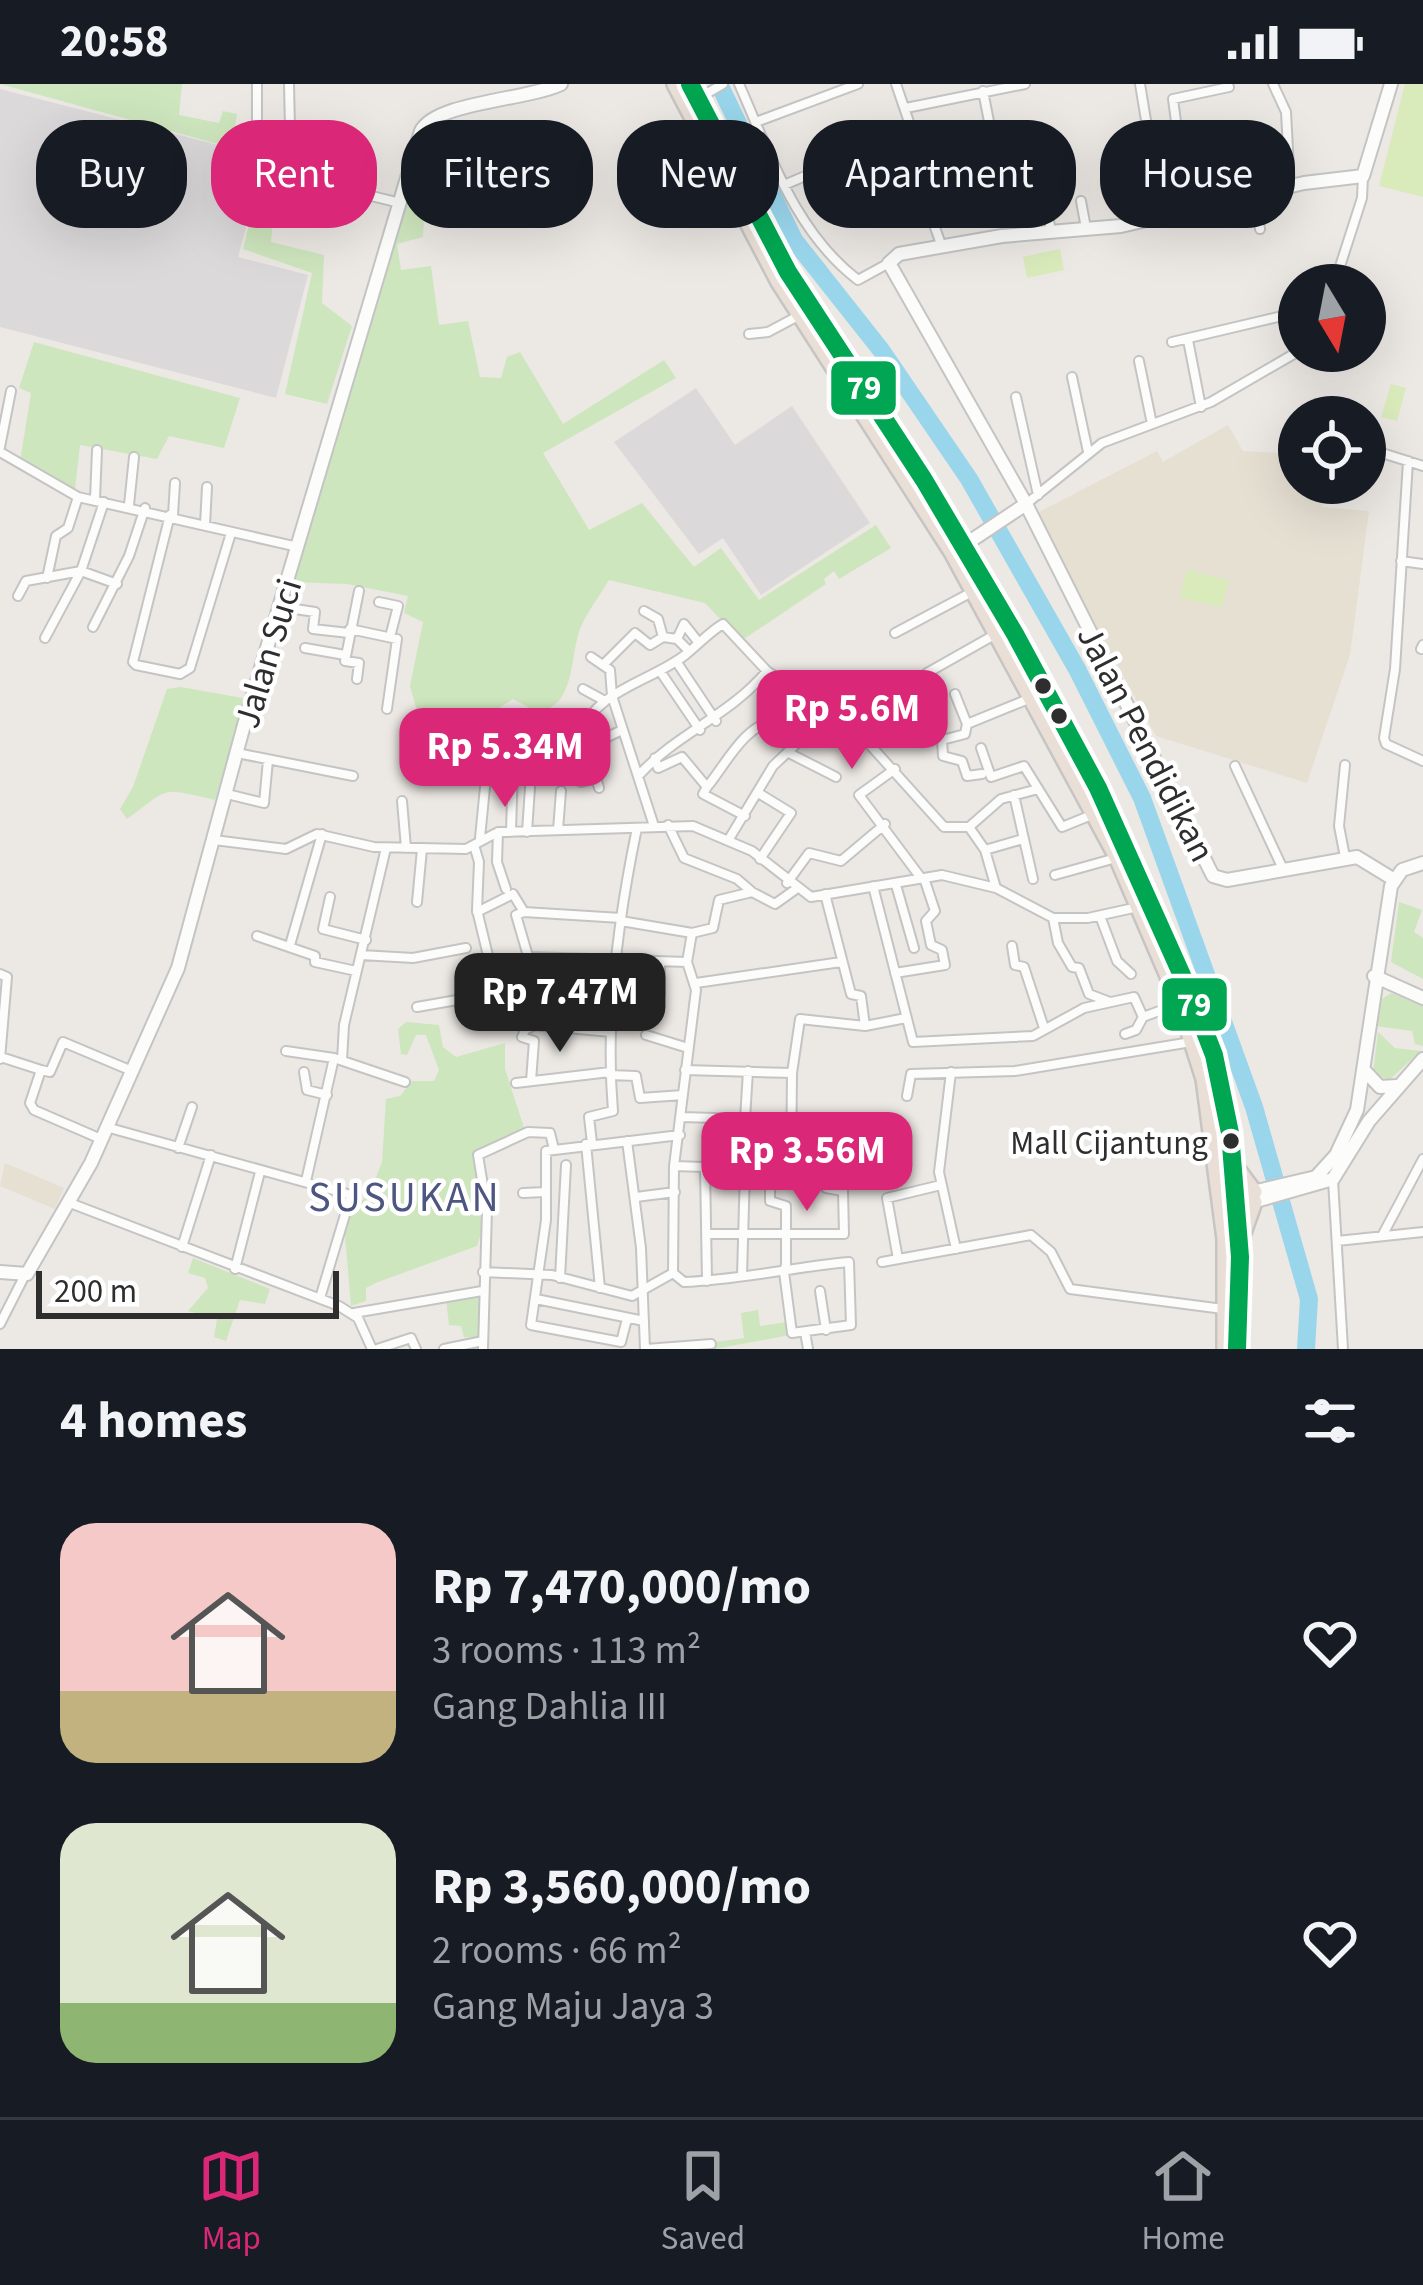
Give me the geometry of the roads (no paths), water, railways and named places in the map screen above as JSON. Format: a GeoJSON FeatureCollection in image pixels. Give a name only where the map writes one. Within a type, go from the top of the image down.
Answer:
{"type":"FeatureCollection","features":[{"type":"Feature","properties":{"kind":"highway"},"geometry":{"type":"LineString","coordinates":[[675,84],[801,315],[965,544],[973,591],[1118,857],[1194,1041],[1240,1257]]}},
{"type":"Feature","properties":{"kind":"highway"},"geometry":{"type":"LineString","coordinates":[[694,91],[788,272],[965,544],[1098,788],[1189,991],[1219,1073],[1233,1160],[1225,1349]]}},
{"type":"Feature","properties":{"kind":"highway"},"geometry":{"type":"LineString","coordinates":[[1233,1160],[1257,1196],[1240,1257],[1237,1349]]}},
{"type":"Feature","properties":{"kind":"street"},"geometry":{"type":"LineString","coordinates":[[256,120],[257,84]]}},
{"type":"Feature","properties":{"kind":"street"},"geometry":{"type":"LineString","coordinates":[[289,84],[290,120]]}},
{"type":"Feature","properties":{"kind":"street","name":"Jalan Suci"},"geometry":{"type":"LineString","coordinates":[[25,1275],[70,1202],[172,986],[236,752],[428,119],[534,95],[561,84]]}},
{"type":"Feature","properties":{"kind":"street"},"geometry":{"type":"LineString","coordinates":[[739,84],[755,120]]}},
{"type":"Feature","properties":{"kind":"street"},"geometry":{"type":"LineString","coordinates":[[761,120],[858,84]]}},
{"type":"Feature","properties":{"kind":"street"},"geometry":{"type":"LineString","coordinates":[[896,84],[908,120]]}},
{"type":"Feature","properties":{"kind":"street"},"geometry":{"type":"LineString","coordinates":[[906,108],[1025,84]]}},
{"type":"Feature","properties":{"kind":"street"},"geometry":{"type":"LineString","coordinates":[[1141,84],[1147,120]]}},
{"type":"Feature","properties":{"kind":"street"},"geometry":{"type":"LineString","coordinates":[[1273,84],[1286,120]]}},
{"type":"Feature","properties":{"kind":"street"},"geometry":{"type":"LineString","coordinates":[[1341,264],[1390,84]]}},
{"type":"Feature","properties":{"kind":"street"},"geometry":{"type":"LineString","coordinates":[[694,91],[720,86]]}},
{"type":"Feature","properties":{"kind":"street"},"geometry":{"type":"LineString","coordinates":[[1176,120],[1173,99],[1229,87]]}},
{"type":"Feature","properties":{"kind":"street"},"geometry":{"type":"LineString","coordinates":[[983,91],[989,120]]}},
{"type":"Feature","properties":{"kind":"street"},"geometry":{"type":"LineString","coordinates":[[779,173],[812,232],[855,278],[898,254],[1100,228]]}},
{"type":"Feature","properties":{"kind":"street"},"geometry":{"type":"LineString","coordinates":[[784,184],[803,176]]}},
{"type":"Feature","properties":{"kind":"street"},"geometry":{"type":"LineString","coordinates":[[1295,186],[1363,176]]}},
{"type":"Feature","properties":{"kind":"street"},"geometry":{"type":"LineString","coordinates":[[377,198],[400,203]]}},
{"type":"Feature","properties":{"kind":"street"},"geometry":{"type":"LineString","coordinates":[[1081,201],[1086,230]]}},
{"type":"Feature","properties":{"kind":"street"},"geometry":{"type":"LineString","coordinates":[[935,228],[942,247]]}},
{"type":"Feature","properties":{"kind":"street"},"geometry":{"type":"LineString","coordinates":[[1050,228],[1051,232]]}},
{"type":"Feature","properties":{"kind":"street"},"geometry":{"type":"LineString","coordinates":[[889,263],[1032,500]]}},
{"type":"Feature","properties":{"kind":"street"},"geometry":{"type":"LineString","coordinates":[[749,334],[768,332],[801,315]]}},
{"type":"Feature","properties":{"kind":"street"},"geometry":{"type":"LineString","coordinates":[[1172,342],[1278,317]]}},
{"type":"Feature","properties":{"kind":"street"},"geometry":{"type":"LineString","coordinates":[[1188,340],[1201,406]]}},
{"type":"Feature","properties":{"kind":"street"},"geometry":{"type":"LineString","coordinates":[[1139,361],[1152,424]]}},
{"type":"Feature","properties":{"kind":"street"},"geometry":{"type":"LineString","coordinates":[[965,544],[1032,500],[1088,452],[1201,406],[1278,363]]}},
{"type":"Feature","properties":{"kind":"street"},"geometry":{"type":"LineString","coordinates":[[1072,377],[1088,452]]}},
{"type":"Feature","properties":{"kind":"street"},"geometry":{"type":"LineString","coordinates":[[11,391],[0,450],[78,497],[145,508],[299,548]]}},
{"type":"Feature","properties":{"kind":"street"},"geometry":{"type":"LineString","coordinates":[[1016,397],[1032,500]]}},
{"type":"Feature","properties":{"kind":"street"},"geometry":{"type":"LineString","coordinates":[[45,638],[81,572],[100,500],[97,450]]}},
{"type":"Feature","properties":{"kind":"street"},"geometry":{"type":"LineString","coordinates":[[1386,454],[1423,466]]}},
{"type":"Feature","properties":{"kind":"street"},"geometry":{"type":"LineString","coordinates":[[129,505],[134,457]]}},
{"type":"Feature","properties":{"kind":"street"},"geometry":{"type":"LineString","coordinates":[[1408,461],[1394,680],[1384,738],[1390,746],[1423,761]]}},
{"type":"Feature","properties":{"kind":"street"},"geometry":{"type":"LineString","coordinates":[[175,483],[172,515],[136,665],[180,674],[190,668],[231,533]]}},
{"type":"Feature","properties":{"kind":"street"},"geometry":{"type":"LineString","coordinates":[[205,525],[207,488]]}},
{"type":"Feature","properties":{"kind":"street"},"geometry":{"type":"LineString","coordinates":[[46,578],[56,536],[68,528],[78,497]]}},
{"type":"Feature","properties":{"kind":"street","name":"Jalan Pendidikan"},"geometry":{"type":"LineString","coordinates":[[1032,500],[1214,876],[1227,880],[1346,857]]}},
{"type":"Feature","properties":{"kind":"street"},"geometry":{"type":"LineString","coordinates":[[93,627],[117,584],[145,508]]}},
{"type":"Feature","properties":{"kind":"street"},"geometry":{"type":"LineString","coordinates":[[1401,561],[1423,564]]}},
{"type":"Feature","properties":{"kind":"street"},"geometry":{"type":"LineString","coordinates":[[18,596],[26,581],[81,572],[117,584]]}},
{"type":"Feature","properties":{"kind":"street"},"geometry":{"type":"LineString","coordinates":[[357,679],[358,663],[345,662],[345,655],[359,591]]}},
{"type":"Feature","properties":{"kind":"street"},"geometry":{"type":"LineString","coordinates":[[895,633],[973,591]]}},
{"type":"Feature","properties":{"kind":"street"},"geometry":{"type":"LineString","coordinates":[[379,602],[398,606],[390,637]]}},
{"type":"Feature","properties":{"kind":"street"},"geometry":{"type":"LineString","coordinates":[[283,607],[315,612],[313,629],[390,637],[399,644],[387,709]]}},
{"type":"Feature","properties":{"kind":"street"},"geometry":{"type":"LineString","coordinates":[[644,610],[658,619],[662,637]]}},
{"type":"Feature","properties":{"kind":"street"},"geometry":{"type":"LineString","coordinates":[[677,639],[684,624],[699,643]]}},
{"type":"Feature","properties":{"kind":"street"},"geometry":{"type":"LineString","coordinates":[[527,832],[532,743],[580,735],[585,718],[608,699],[661,671],[724,624],[767,671],[829,713],[895,770],[942,826],[969,827],[1000,800],[1038,789]]}},
{"type":"Feature","properties":{"kind":"street"},"geometry":{"type":"LineString","coordinates":[[654,826],[640,774],[608,699],[606,667],[634,633],[650,646],[662,637],[677,639],[689,652]]}},
{"type":"Feature","properties":{"kind":"street"},"geometry":{"type":"LineString","coordinates":[[927,673],[998,634]]}},
{"type":"Feature","properties":{"kind":"street"},"geometry":{"type":"LineString","coordinates":[[305,648],[345,655]]}},
{"type":"Feature","properties":{"kind":"street"},"geometry":{"type":"LineString","coordinates":[[591,657],[606,667]]}},
{"type":"Feature","properties":{"kind":"street"},"geometry":{"type":"LineString","coordinates":[[676,661],[716,721]]}},
{"type":"Feature","properties":{"kind":"street"},"geometry":{"type":"LineString","coordinates":[[661,671],[700,730]]}},
{"type":"Feature","properties":{"kind":"street"},"geometry":{"type":"LineString","coordinates":[[640,774],[655,758],[716,721],[767,671]]}},
{"type":"Feature","properties":{"kind":"street"},"geometry":{"type":"LineString","coordinates":[[583,689],[608,699]]}},
{"type":"Feature","properties":{"kind":"street"},"geometry":{"type":"LineString","coordinates":[[955,694],[968,732],[942,740],[943,755],[962,761],[967,776],[982,775]]}},
{"type":"Feature","properties":{"kind":"street"},"geometry":{"type":"LineString","coordinates":[[968,724],[1032,698]]}},
{"type":"Feature","properties":{"kind":"street"},"geometry":{"type":"LineString","coordinates":[[729,839],[773,766],[829,713]]}},
{"type":"Feature","properties":{"kind":"street"},"geometry":{"type":"LineString","coordinates":[[745,816],[704,794],[742,739],[764,722],[779,720],[812,730]]}},
{"type":"Feature","properties":{"kind":"street"},"geometry":{"type":"LineString","coordinates":[[511,832],[521,726]]}},
{"type":"Feature","properties":{"kind":"street"},"geometry":{"type":"LineString","coordinates":[[591,745],[622,730]]}},
{"type":"Feature","properties":{"kind":"street"},"geometry":{"type":"LineString","coordinates":[[565,740],[581,782],[596,778],[599,788]]}},
{"type":"Feature","properties":{"kind":"street"},"geometry":{"type":"LineString","coordinates":[[981,748],[991,777],[1024,766],[1062,826],[1095,813]]}},
{"type":"Feature","properties":{"kind":"street"},"geometry":{"type":"LineString","coordinates":[[790,750],[836,777]]}},
{"type":"Feature","properties":{"kind":"street"},"geometry":{"type":"LineString","coordinates":[[236,752],[353,776]]}},
{"type":"Feature","properties":{"kind":"street"},"geometry":{"type":"LineString","coordinates":[[655,758],[658,768],[682,757],[707,787]]}},
{"type":"Feature","properties":{"kind":"street"},"geometry":{"type":"LineString","coordinates":[[227,794],[264,802],[268,760]]}},
{"type":"Feature","properties":{"kind":"street"},"geometry":{"type":"LineString","coordinates":[[1345,765],[1339,826],[1346,857],[1366,860],[1393,880]]}},
{"type":"Feature","properties":{"kind":"street"},"geometry":{"type":"LineString","coordinates":[[1235,766],[1283,869]]}},
{"type":"Feature","properties":{"kind":"street"},"geometry":{"type":"LineString","coordinates":[[895,770],[860,797],[922,878],[935,910],[927,930],[931,945],[942,950],[945,965],[895,973]]}},
{"type":"Feature","properties":{"kind":"street"},"geometry":{"type":"LineString","coordinates":[[486,778],[477,842],[477,912],[497,993]]}},
{"type":"Feature","properties":{"kind":"street"},"geometry":{"type":"LineString","coordinates":[[558,830],[561,790]]}},
{"type":"Feature","properties":{"kind":"street"},"geometry":{"type":"LineString","coordinates":[[760,794],[791,813],[760,859]]}},
{"type":"Feature","properties":{"kind":"street"},"geometry":{"type":"LineString","coordinates":[[1014,796],[1034,879]]}},
{"type":"Feature","properties":{"kind":"street"},"geometry":{"type":"LineString","coordinates":[[402,801],[406,848]]}},
{"type":"Feature","properties":{"kind":"street"},"geometry":{"type":"LineString","coordinates":[[668,825],[684,858],[737,879],[772,904],[792,886],[809,853],[842,861],[885,824]]}},
{"type":"Feature","properties":{"kind":"street"},"geometry":{"type":"LineString","coordinates":[[214,840],[286,849],[311,834],[322,834],[386,848],[422,849],[477,842],[498,832],[701,827],[729,839],[811,897],[949,875],[996,888],[1053,918],[1100,916],[1138,907]]}},
{"type":"Feature","properties":{"kind":"street"},"geometry":{"type":"LineString","coordinates":[[969,827],[985,850],[996,888]]}},
{"type":"Feature","properties":{"kind":"street"},"geometry":{"type":"LineString","coordinates":[[600,1288],[590,1117],[610,1113],[611,1032],[621,920],[638,828]]}},
{"type":"Feature","properties":{"kind":"street"},"geometry":{"type":"LineString","coordinates":[[498,832],[497,862],[524,912]]}},
{"type":"Feature","properties":{"kind":"street"},"geometry":{"type":"LineString","coordinates":[[290,945],[322,834]]}},
{"type":"Feature","properties":{"kind":"street"},"geometry":{"type":"LineString","coordinates":[[985,850],[1023,839]]}},
{"type":"Feature","properties":{"kind":"street"},"geometry":{"type":"LineString","coordinates":[[306,1181],[386,848]]}},
{"type":"Feature","properties":{"kind":"street"},"geometry":{"type":"LineString","coordinates":[[417,902],[422,849]]}},
{"type":"Feature","properties":{"kind":"street"},"geometry":{"type":"LineString","coordinates":[[1055,875],[1118,857]]}},
{"type":"Feature","properties":{"kind":"street"},"geometry":{"type":"LineString","coordinates":[[1295,1188],[1316,1177],[1336,1155],[1357,1110],[1373,976],[1393,880],[1402,870],[1423,863]]}},
{"type":"Feature","properties":{"kind":"street"},"geometry":{"type":"LineString","coordinates":[[896,885],[914,948]]}},
{"type":"Feature","properties":{"kind":"street"},"geometry":{"type":"LineString","coordinates":[[873,886],[904,994],[911,1040],[1014,1037],[1134,997],[1143,1017]]}},
{"type":"Feature","properties":{"kind":"street"},"geometry":{"type":"LineString","coordinates":[[477,912],[510,892]]}},
{"type":"Feature","properties":{"kind":"street"},"geometry":{"type":"LineString","coordinates":[[612,1019],[536,1015],[516,915],[621,920],[692,933],[713,928],[719,900],[752,892]]}},
{"type":"Feature","properties":{"kind":"street"},"geometry":{"type":"LineString","coordinates":[[825,894],[851,994],[861,996],[865,1026]]}},
{"type":"Feature","properties":{"kind":"street"},"geometry":{"type":"LineString","coordinates":[[330,897],[323,929],[366,940]]}},
{"type":"Feature","properties":{"kind":"street"},"geometry":{"type":"LineString","coordinates":[[1100,916],[1117,961],[1131,974]]}},
{"type":"Feature","properties":{"kind":"street"},"geometry":{"type":"LineString","coordinates":[[1053,918],[1058,944],[1072,967],[1079,968],[1089,994],[1109,1002]]}},
{"type":"Feature","properties":{"kind":"street"},"geometry":{"type":"LineString","coordinates":[[673,1273],[674,1166],[696,983],[687,962],[692,933]]}},
{"type":"Feature","properties":{"kind":"street"},"geometry":{"type":"LineString","coordinates":[[257,936],[315,956],[315,962],[357,971]]}},
{"type":"Feature","properties":{"kind":"street"},"geometry":{"type":"LineString","coordinates":[[1012,946],[1015,965],[1024,967],[1044,1028]]}},
{"type":"Feature","properties":{"kind":"street"},"geometry":{"type":"LineString","coordinates":[[362,955],[413,958],[466,948]]}},
{"type":"Feature","properties":{"kind":"street"},"geometry":{"type":"LineString","coordinates":[[528,957],[687,962]]}},
{"type":"Feature","properties":{"kind":"street"},"geometry":{"type":"LineString","coordinates":[[416,1007],[497,993],[615,1000],[662,993],[660,962]]}},
{"type":"Feature","properties":{"kind":"street"},"geometry":{"type":"LineString","coordinates":[[696,983],[841,962]]}},
{"type":"Feature","properties":{"kind":"street"},"geometry":{"type":"LineString","coordinates":[[0,974],[7,977],[1,1054],[50,1072],[63,1042],[134,1072]]}},
{"type":"Feature","properties":{"kind":"street"},"geometry":{"type":"LineString","coordinates":[[1373,976],[1423,998]]}},
{"type":"Feature","properties":{"kind":"street"},"geometry":{"type":"LineString","coordinates":[[1125,1034],[1136,1030],[1143,1017],[1180,1004]]}},
{"type":"Feature","properties":{"kind":"street"},"geometry":{"type":"LineString","coordinates":[[791,1170],[791,1073],[800,1019],[865,1026],[906,1018]]}},
{"type":"Feature","properties":{"kind":"street"},"geometry":{"type":"LineString","coordinates":[[531,1081],[534,1041],[522,1037],[525,1030],[535,1025],[611,1032]]}},
{"type":"Feature","properties":{"kind":"street"},"geometry":{"type":"LineString","coordinates":[[646,1035],[688,1048]]}},
{"type":"Feature","properties":{"kind":"street"},"geometry":{"type":"LineString","coordinates":[[908,1096],[911,1075],[1042,1068],[1194,1041]]}},
{"type":"Feature","properties":{"kind":"street"},"geometry":{"type":"LineString","coordinates":[[286,1051],[338,1059],[405,1082]]}},
{"type":"Feature","properties":{"kind":"street"},"geometry":{"type":"LineString","coordinates":[[1343,1349],[1333,1179],[1398,1086],[1423,1059]]}},
{"type":"Feature","properties":{"kind":"street"},"geometry":{"type":"LineString","coordinates":[[41,1070],[30,1102],[34,1110],[103,1133],[211,1155],[352,1196],[320,1298]]}},
{"type":"Feature","properties":{"kind":"street"},"geometry":{"type":"LineString","coordinates":[[685,1070],[791,1073]]}},
{"type":"Feature","properties":{"kind":"street"},"geometry":{"type":"LineString","coordinates":[[1364,1070],[1380,1087],[1398,1086]]}},
{"type":"Feature","properties":{"kind":"street"},"geometry":{"type":"LineString","coordinates":[[745,1120],[748,1071]]}},
{"type":"Feature","properties":{"kind":"street"},"geometry":{"type":"LineString","coordinates":[[304,1072],[307,1090],[327,1095]]}},
{"type":"Feature","properties":{"kind":"street"},"geometry":{"type":"LineString","coordinates":[[951,1072],[939,1152],[941,1185],[956,1249]]}},
{"type":"Feature","properties":{"kind":"street"},"geometry":{"type":"LineString","coordinates":[[516,1083],[610,1073],[636,1076],[640,1098],[683,1095]]}},
{"type":"Feature","properties":{"kind":"street"},"geometry":{"type":"LineString","coordinates":[[178,1148],[192,1107]]}},
{"type":"Feature","properties":{"kind":"street"},"geometry":{"type":"LineString","coordinates":[[682,1117],[846,1122]]}},
{"type":"Feature","properties":{"kind":"street"},"geometry":{"type":"LineString","coordinates":[[443,1349],[483,1345],[487,1210],[478,1157],[530,1132],[550,1133],[531,1325],[621,1342],[627,1319]]}},
{"type":"Feature","properties":{"kind":"street"},"geometry":{"type":"LineString","coordinates":[[549,1152],[680,1136]]}},
{"type":"Feature","properties":{"kind":"street"},"geometry":{"type":"LineString","coordinates":[[791,1139],[850,1140]]}},
{"type":"Feature","properties":{"kind":"street"},"geometry":{"type":"LineString","coordinates":[[627,1141],[646,1349],[711,1344]]}},
{"type":"Feature","properties":{"kind":"street"},"geometry":{"type":"LineString","coordinates":[[182,1247],[211,1155]]}},
{"type":"Feature","properties":{"kind":"street"},"geometry":{"type":"LineString","coordinates":[[1382,1236],[1423,1159]]}},
{"type":"Feature","properties":{"kind":"street"},"geometry":{"type":"LineString","coordinates":[[560,1278],[566,1165]]}},
{"type":"Feature","properties":{"kind":"street"},"geometry":{"type":"LineString","coordinates":[[674,1166],[823,1171],[826,1188],[843,1191],[844,1234],[707,1234]]}},
{"type":"Feature","properties":{"kind":"street"},"geometry":{"type":"LineString","coordinates":[[704,1167],[707,1281]]}},
{"type":"Feature","properties":{"kind":"street"},"geometry":{"type":"LineString","coordinates":[[742,1276],[746,1168]]}},
{"type":"Feature","properties":{"kind":"street"},"geometry":{"type":"LineString","coordinates":[[673,1273],[684,1282],[707,1281],[742,1276],[784,1271],[849,1262],[851,1325],[792,1333],[784,1271],[786,1206],[770,1201],[770,1170]]}},
{"type":"Feature","properties":{"kind":"street"},"geometry":{"type":"LineString","coordinates":[[235,1269],[260,1172]]}},
{"type":"Feature","properties":{"kind":"street"},"geometry":{"type":"LineString","coordinates":[[1228,1203],[1333,1179]]}},
{"type":"Feature","properties":{"kind":"street"},"geometry":{"type":"LineString","coordinates":[[898,1259],[887,1198],[941,1185]]}},
{"type":"Feature","properties":{"kind":"street"},"geometry":{"type":"LineString","coordinates":[[523,1193],[545,1192]]}},
{"type":"Feature","properties":{"kind":"street"},"geometry":{"type":"LineString","coordinates":[[635,1197],[675,1192]]}},
{"type":"Feature","properties":{"kind":"street"},"geometry":{"type":"LineString","coordinates":[[70,1202],[320,1298],[351,1313],[375,1349],[410,1338],[416,1349]]}},
{"type":"Feature","properties":{"kind":"street"},"geometry":{"type":"LineString","coordinates":[[1337,1241],[1423,1232]]}},
{"type":"Feature","properties":{"kind":"street"},"geometry":{"type":"LineString","coordinates":[[882,1262],[1031,1234],[1052,1252],[1070,1289],[1227,1310]]}},
{"type":"Feature","properties":{"kind":"street"},"geometry":{"type":"LineString","coordinates":[[0,1272],[25,1275],[0,1324]]}},
{"type":"Feature","properties":{"kind":"street"},"geometry":{"type":"LineString","coordinates":[[483,1272],[539,1274],[632,1297],[673,1273]]}},
{"type":"Feature","properties":{"kind":"street"},"geometry":{"type":"LineString","coordinates":[[351,1313],[482,1291]]}},
{"type":"Feature","properties":{"kind":"street"},"geometry":{"type":"LineString","coordinates":[[820,1291],[826,1330]]}},
{"type":"Feature","properties":{"kind":"street"},"geometry":{"type":"LineString","coordinates":[[536,1299],[644,1321]]}},
{"type":"Feature","properties":{"kind":"street"},"geometry":{"type":"LineString","coordinates":[[805,1332],[808,1349]]}},
{"type":"Feature","properties":{"kind":"waterway"},"geometry":{"type":"LineString","coordinates":[[719,84],[794,240],[881,350],[969,479],[1077,669],[1142,798],[1254,1107],[1309,1299],[1306,1349]]}},
{"type":"Feature","properties":{"kind":"place","name":"Mall Cijantung"},"geometry":{"type":"Point","coordinates":[1231,1141]}},
{"type":"Feature","properties":{"kind":"district","name":"SUSUKAN"},"geometry":{"type":"Point","coordinates":[405,1196]}}]}
